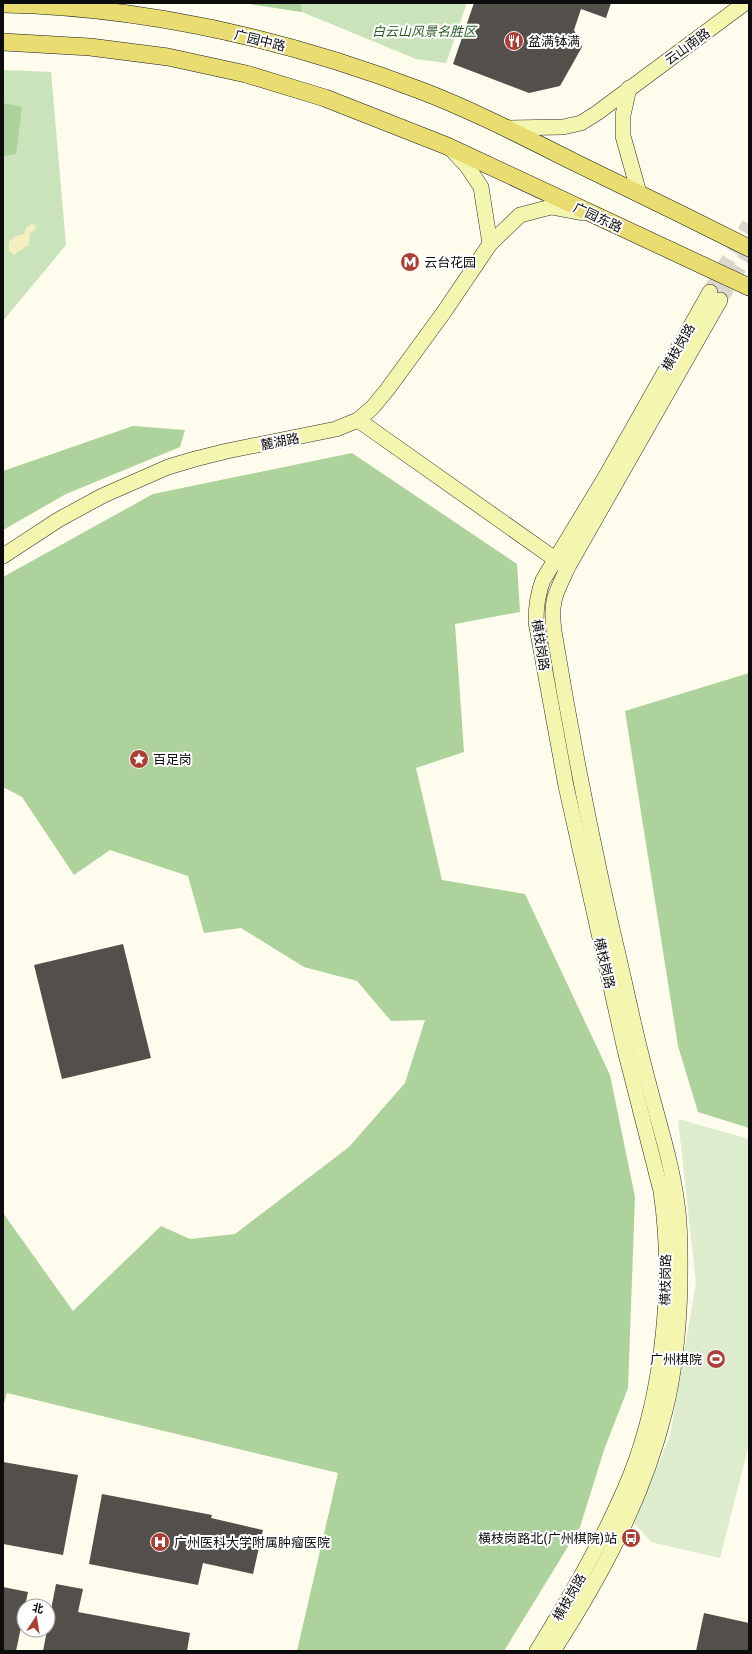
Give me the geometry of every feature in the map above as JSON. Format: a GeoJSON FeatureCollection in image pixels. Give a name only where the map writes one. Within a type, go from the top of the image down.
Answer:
{"type":"FeatureCollection","features":[{"type":"Feature","properties":{"kind":"main road","name":"云山南路"},"geometry":{"type":"LineString","coordinates":[[505,128],[563,127],[581,123],[745,3]]}},
{"type":"Feature","properties":{"kind":"main road","name":"广园中路"},"geometry":{"type":"LineString","coordinates":[[3,4],[50,5],[106,10],[151,17],[257,39],[391,80],[424,92],[505,128]]}},
{"type":"Feature","properties":{"kind":"main road"},"geometry":{"type":"LineString","coordinates":[[3,42],[90,46],[205,64],[253,76],[325,98],[447,146],[467,166],[481,187],[490,244]]}},
{"type":"Feature","properties":{"kind":"main road"},"geometry":{"type":"LineString","coordinates":[[630,88],[623,115],[623,136],[639,193]]}},
{"type":"Feature","properties":{"kind":"main road"},"geometry":{"type":"LineString","coordinates":[[505,128],[749,248]]}},
{"type":"Feature","properties":{"kind":"main road","name":"广园东路"},"geometry":{"type":"LineString","coordinates":[[447,146],[749,287]]}},
{"type":"Feature","properties":{"kind":"main road","name":"麓湖路"},"geometry":{"type":"LineString","coordinates":[[3,556],[58,520],[102,496],[168,467],[227,451],[336,429],[358,420],[372,408],[387,390],[444,312],[490,244],[520,215],[551,208],[594,215]]}},
{"type":"Feature","properties":{"kind":"main road","name":"横枝岗路"},"geometry":{"type":"LineString","coordinates":[[536,1651],[562,1610],[601,1537],[631,1474],[652,1409],[663,1333],[666,1268],[664,1211],[661,1191],[625,1050],[568,794],[536,622],[535,604],[538,592],[554,559],[715,296],[558,587],[552,613],[555,638],[590,831],[644,1069],[669,1160],[678,1204],[680,1236],[679,1309],[673,1365],[666,1408],[652,1458],[644,1481],[615,1543],[570,1625],[553,1651]]}},
{"type":"Feature","properties":{"kind":"main road"},"geometry":{"type":"LineString","coordinates":[[358,420],[568,568]]}},
{"type":"Feature","properties":{"kind":"green space","name":"白云山风景名胜区"},"geometry":{"type":"Polygon","coordinates":[[[246,3],[467,3],[446,63],[416,59],[302,12],[246,3]]]}},
{"type":"Feature","properties":{"kind":"green space"},"geometry":{"type":"Polygon","coordinates":[[[246,3],[300,3],[302,12],[249,4],[246,3]]]}},
{"type":"Feature","properties":{"kind":"green space"},"geometry":{"type":"Polygon","coordinates":[[[3,70],[51,72],[66,245],[3,321],[3,70]]]}},
{"type":"Feature","properties":{"kind":"green space"},"geometry":{"type":"Polygon","coordinates":[[[3,103],[22,107],[16,154],[3,156],[3,103]]]}},
{"type":"Feature","properties":{"kind":"green space"},"geometry":{"type":"Polygon","coordinates":[[[133,426],[185,430],[180,447],[66,494],[3,530],[3,471],[133,426]]]}},
{"type":"Feature","properties":{"kind":"green space"},"geometry":{"type":"Polygon","coordinates":[[[352,453],[517,564],[520,612],[455,624],[464,752],[416,768],[442,880],[525,894],[610,1075],[635,1197],[628,1388],[604,1450],[580,1527],[504,1651],[297,1651],[338,1473],[7,1393],[3,1407],[3,1213],[73,1311],[161,1226],[190,1239],[235,1234],[349,1147],[405,1083],[425,1020],[391,1021],[357,981],[304,967],[241,928],[204,933],[188,876],[110,850],[74,875],[22,797],[3,787],[3,577],[153,494],[352,453]]]}},
{"type":"Feature","properties":{"kind":"green space"},"geometry":{"type":"Polygon","coordinates":[[[749,673],[749,1128],[698,1112],[678,1046],[625,711],[749,673]]]}},
{"type":"Feature","properties":{"kind":"green space","name":"广州棋院"},"geometry":{"type":"Polygon","coordinates":[[[678,1119],[749,1139],[749,1444],[720,1558],[651,1542],[634,1523],[670,1436],[696,1283],[678,1119]]]}},
{"type":"Feature","properties":{"kind":"sand"},"geometry":{"type":"Polygon","coordinates":[[[31,224],[36,225],[35,230],[30,233],[29,245],[14,255],[9,251],[9,242],[15,236],[24,234],[26,228],[31,224]]]}},
{"type":"Feature","properties":{"kind":"building"},"geometry":{"type":"Polygon","coordinates":[[[474,3],[611,3],[606,18],[581,9],[574,30],[582,47],[560,86],[529,93],[453,64],[474,3]]]}},
{"type":"Feature","properties":{"kind":"building"},"geometry":{"type":"Polygon","coordinates":[[[123,944],[151,1058],[62,1079],[34,965],[123,944]]]}},
{"type":"Feature","properties":{"kind":"building"},"geometry":{"type":"Polygon","coordinates":[[[3,1462],[78,1475],[63,1555],[3,1544],[3,1462]]]}},
{"type":"Feature","properties":{"kind":"building"},"geometry":{"type":"Polygon","coordinates":[[[102,1494],[212,1515],[211,1518],[263,1530],[253,1574],[203,1563],[198,1585],[89,1564],[102,1494]]]}},
{"type":"Feature","properties":{"kind":"building"},"geometry":{"type":"Polygon","coordinates":[[[56,1584],[83,1589],[78,1612],[190,1633],[187,1651],[43,1651],[46,1638],[56,1638],[56,1598],[53,1598],[56,1584]]]}},
{"type":"Feature","properties":{"kind":"building"},"geometry":{"type":"Polygon","coordinates":[[[3,1587],[28,1592],[27,1598],[16,1598],[16,1638],[19,1638],[16,1651],[3,1651],[3,1587]]]}},
{"type":"Feature","properties":{"kind":"building"},"geometry":{"type":"Polygon","coordinates":[[[704,1613],[749,1623],[749,1651],[696,1651],[704,1613]]]}},
{"type":"Feature","properties":{"kind":"tunnel"},"geometry":{"type":"LineString","coordinates":[[710,292],[749,224]]}},
{"type":"Feature","properties":{"kind":"tunnel"},"geometry":{"type":"LineString","coordinates":[[720,300],[749,251]]}},
{"type":"Feature","properties":{"kind":"place","name":"盆满钵满"},"geometry":{"type":"Point","coordinates":[514,41]}},
{"type":"Feature","properties":{"kind":"place","name":"云台花园"},"geometry":{"type":"Point","coordinates":[410,262]}},
{"type":"Feature","properties":{"kind":"place","name":"百足岗"},"geometry":{"type":"Point","coordinates":[139,759]}},
{"type":"Feature","properties":{"kind":"place","name":"广州棋院"},"geometry":{"type":"Point","coordinates":[716,1359]}},
{"type":"Feature","properties":{"kind":"place","name":"横枝岗路北(广州棋院)站"},"geometry":{"type":"Point","coordinates":[631,1538]}},
{"type":"Feature","properties":{"kind":"place","name":"广州医科大学附属肿瘤医院"},"geometry":{"type":"Point","coordinates":[160,1542]}}]}
